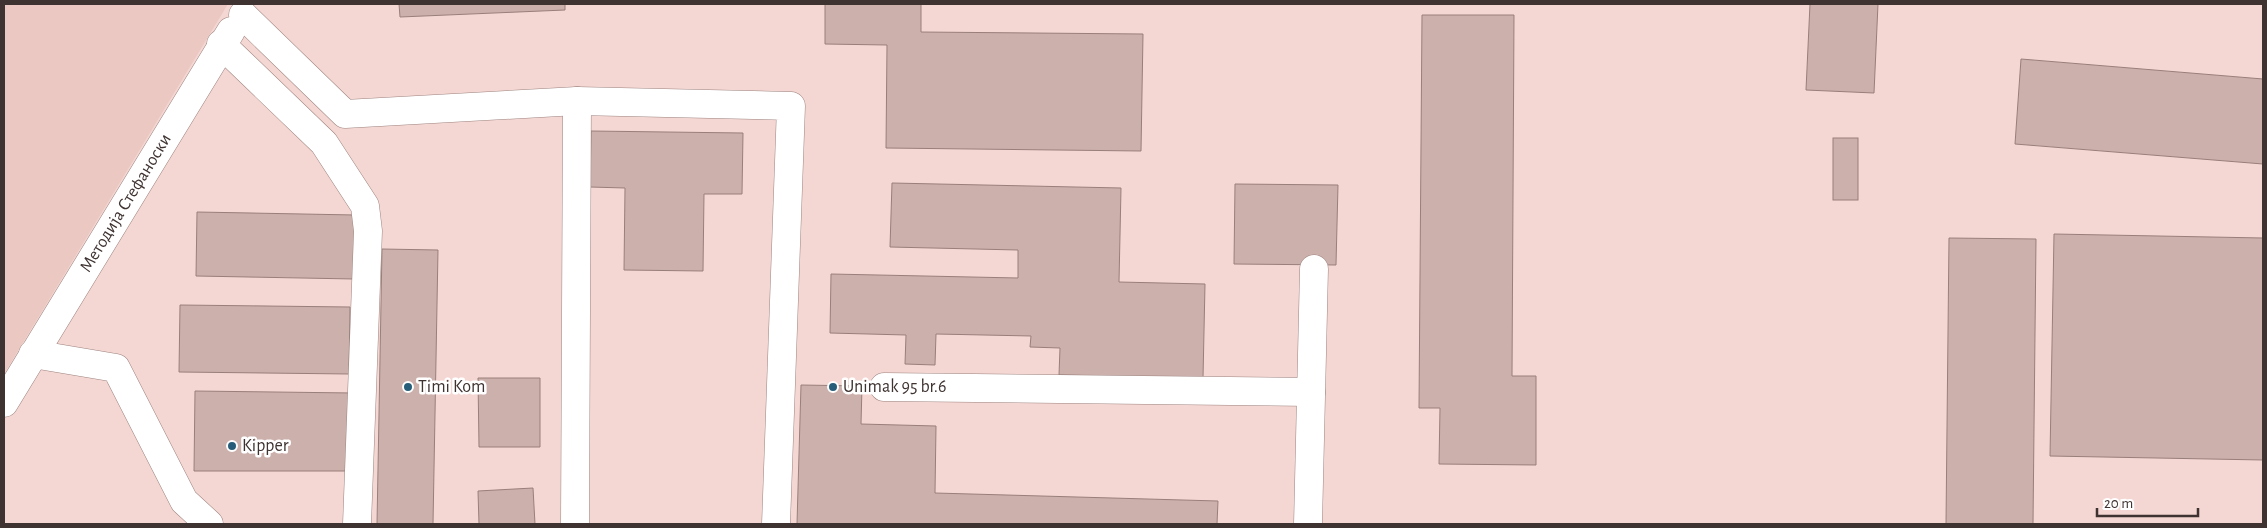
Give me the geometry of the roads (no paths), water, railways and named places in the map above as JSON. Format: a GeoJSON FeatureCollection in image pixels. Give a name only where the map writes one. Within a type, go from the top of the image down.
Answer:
{"type":"FeatureCollection","features":[{"type":"Feature","properties":{"kind":"street","name":"Методија Стефаноски"},"geometry":{"type":"LineString","coordinates":[[4,403],[221,44],[246,9]]}},
{"type":"Feature","properties":{"kind":"street"},"geometry":{"type":"LineString","coordinates":[[246,9],[345,114],[578,101],[791,106],[776,524]]}},
{"type":"Feature","properties":{"kind":"street"},"geometry":{"type":"LineString","coordinates":[[221,44],[324,143],[365,206],[368,231],[357,524]]}},
{"type":"Feature","properties":{"kind":"street"},"geometry":{"type":"LineString","coordinates":[[575,524],[578,101]]}},
{"type":"Feature","properties":{"kind":"street"},"geometry":{"type":"LineString","coordinates":[[324,143],[345,114]]}},
{"type":"Feature","properties":{"kind":"street"},"geometry":{"type":"LineString","coordinates":[[1308,524],[1314,269]]}},
{"type":"Feature","properties":{"kind":"street"},"geometry":{"type":"LineString","coordinates":[[33,354],[116,368],[184,501],[209,524]]}},
{"type":"Feature","properties":{"kind":"street"},"geometry":{"type":"LineString","coordinates":[[884,387],[1311,392]]}},
{"type":"Feature","properties":{"kind":"place","name":"Timi Kom"},"geometry":{"type":"Point","coordinates":[408,387]}},
{"type":"Feature","properties":{"kind":"place","name":"Unimak 95 br.6"},"geometry":{"type":"Point","coordinates":[833,387]}},
{"type":"Feature","properties":{"kind":"place","name":"Kipper"},"geometry":{"type":"Point","coordinates":[232,446]}}]}
